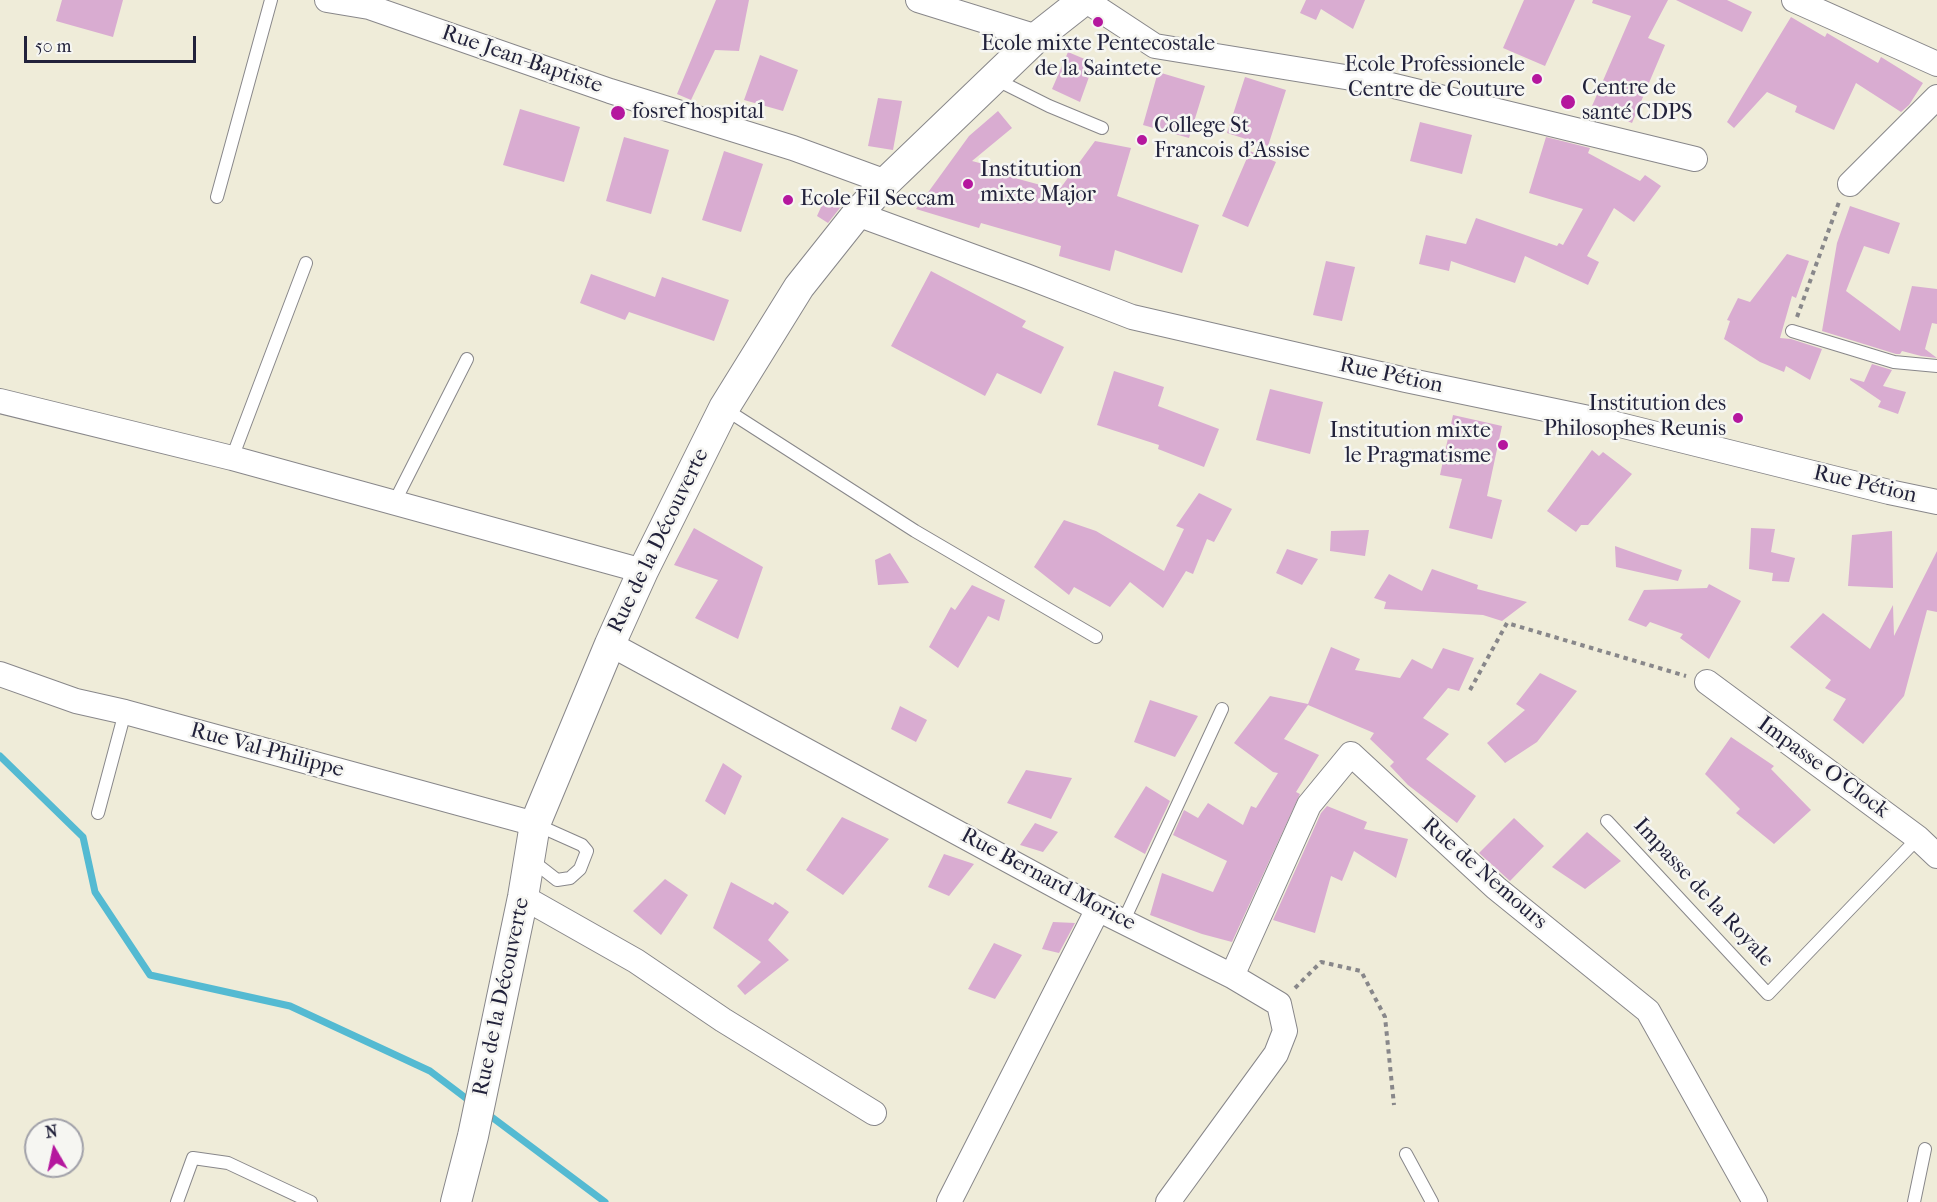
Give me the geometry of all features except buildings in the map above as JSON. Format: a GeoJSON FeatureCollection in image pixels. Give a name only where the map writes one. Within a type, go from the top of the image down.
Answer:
{"type":"FeatureCollection","features":[{"type":"Feature","properties":{"kind":"street","name":"Rue Jean-Baptiste"},"geometry":{"type":"LineString","coordinates":[[327,0],[369,8],[610,91],[793,148],[886,182]]}},
{"type":"Feature","properties":{"kind":"street"},"geometry":{"type":"LineString","coordinates":[[918,0],[1037,37]]}},
{"type":"Feature","properties":{"kind":"street","name":"Rue de la Découverte"},"geometry":{"type":"LineString","coordinates":[[456,1202],[473,1136],[523,897],[535,824],[642,571],[724,408],[799,287],[857,214],[886,182],[1037,37],[1084,0]]}},
{"type":"Feature","properties":{"kind":"street"},"geometry":{"type":"LineString","coordinates":[[1084,0],[1155,46],[1382,83],[1695,159]]}},
{"type":"Feature","properties":{"kind":"street"},"geometry":{"type":"LineString","coordinates":[[1794,0],[1832,12],[1937,64]]}},
{"type":"Feature","properties":{"kind":"street"},"geometry":{"type":"LineString","coordinates":[[1850,184],[1937,97]]}},
{"type":"Feature","properties":{"kind":"street","name":"Rue Pétion"},"geometry":{"type":"LineString","coordinates":[[857,214],[1132,317],[1406,380],[1608,422],[1937,502]]}},
{"type":"Feature","properties":{"kind":"street"},"geometry":{"type":"LineString","coordinates":[[0,401],[232,458],[642,571]]}},
{"type":"Feature","properties":{"kind":"street","name":"Rue Bernard Morice"},"geometry":{"type":"LineString","coordinates":[[610,644],[1098,909],[1232,976],[1279,1004]]}},
{"type":"Feature","properties":{"kind":"street","name":"Rue Val-Philippe"},"geometry":{"type":"LineString","coordinates":[[0,674],[76,701],[125,712],[535,824]]}},
{"type":"Feature","properties":{"kind":"street","name":"Impasse O'Clock"},"geometry":{"type":"LineString","coordinates":[[1707,682],[1918,838],[1937,855]]}},
{"type":"Feature","properties":{"kind":"street","name":"Rue de Nemours"},"geometry":{"type":"LineString","coordinates":[[1232,976],[1309,805],[1351,754],[1496,888],[1648,1011],[1755,1202]]}},
{"type":"Feature","properties":{"kind":"street"},"geometry":{"type":"LineString","coordinates":[[523,897],[636,961],[723,1020],[874,1113]]}},
{"type":"Feature","properties":{"kind":"street"},"geometry":{"type":"LineString","coordinates":[[949,1202],[1098,909]]}},
{"type":"Feature","properties":{"kind":"street"},"geometry":{"type":"LineString","coordinates":[[1168,1202],[1276,1053],[1285,1031],[1279,1004]]}},
{"type":"Feature","properties":{"kind":"lane"},"geometry":{"type":"LineString","coordinates":[[217,197],[271,0]]}},
{"type":"Feature","properties":{"kind":"lane"},"geometry":{"type":"LineString","coordinates":[[995,79],[1049,106],[1102,128]]}},
{"type":"Feature","properties":{"kind":"lane"},"geometry":{"type":"LineString","coordinates":[[232,458],[306,263]]}},
{"type":"Feature","properties":{"kind":"lane"},"geometry":{"type":"LineString","coordinates":[[1792,332],[1894,362],[1937,366]]}},
{"type":"Feature","properties":{"kind":"lane"},"geometry":{"type":"LineString","coordinates":[[394,503],[467,358]]}},
{"type":"Feature","properties":{"kind":"lane"},"geometry":{"type":"LineString","coordinates":[[724,408],[915,531],[1096,637]]}},
{"type":"Feature","properties":{"kind":"lane"},"geometry":{"type":"LineString","coordinates":[[1124,920],[1222,709]]}},
{"type":"Feature","properties":{"kind":"lane"},"geometry":{"type":"LineString","coordinates":[[98,813],[125,712]]}},
{"type":"Feature","properties":{"kind":"lane","name":"Impasse de la Royale"},"geometry":{"type":"LineString","coordinates":[[1607,821],[1768,994],[1918,838]]}},
{"type":"Feature","properties":{"kind":"lane"},"geometry":{"type":"LineString","coordinates":[[530,859],[557,880],[570,878],[580,869],[587,851],[582,845],[535,824]]}},
{"type":"Feature","properties":{"kind":"lane"},"geometry":{"type":"LineString","coordinates":[[1914,1202],[1925,1149]]}},
{"type":"Feature","properties":{"kind":"lane"},"geometry":{"type":"LineString","coordinates":[[1406,1154],[1432,1202]]}},
{"type":"Feature","properties":{"kind":"lane"},"geometry":{"type":"LineString","coordinates":[[177,1202],[193,1158],[228,1162],[311,1202]]}},
{"type":"Feature","properties":{"kind":"path"},"geometry":{"type":"LineString","coordinates":[[1792,332],[1839,201],[1850,184]]}},
{"type":"Feature","properties":{"kind":"path"},"geometry":{"type":"LineString","coordinates":[[1470,690],[1507,623],[1707,682]]}},
{"type":"Feature","properties":{"kind":"path"},"geometry":{"type":"LineString","coordinates":[[1279,1004],[1321,962],[1361,971],[1385,1017],[1394,1105]]}},
{"type":"Feature","properties":{"kind":"waterway"},"geometry":{"type":"LineString","coordinates":[[0,756],[83,837],[95,892],[150,975],[290,1006],[430,1071],[471,1102]]}},
{"type":"Feature","properties":{"kind":"waterway"},"geometry":{"type":"LineString","coordinates":[[485,1112],[605,1202]]}},
{"type":"Feature","properties":{"kind":"place","name":"Ecole mixte Pentecostale de la Saintete"},"geometry":{"type":"Point","coordinates":[1098,22]}},
{"type":"Feature","properties":{"kind":"place","name":"Ecole Professionele Centre de Couture"},"geometry":{"type":"Point","coordinates":[1537,79]}},
{"type":"Feature","properties":{"kind":"place","name":"Centre de santé CDPS"},"geometry":{"type":"Point","coordinates":[1568,102]}},
{"type":"Feature","properties":{"kind":"place","name":"fosref hospital"},"geometry":{"type":"Point","coordinates":[618,113]}},
{"type":"Feature","properties":{"kind":"place","name":"College St Francois d'Assise"},"geometry":{"type":"Point","coordinates":[1142,140]}},
{"type":"Feature","properties":{"kind":"place","name":"Institution mixte Major"},"geometry":{"type":"Point","coordinates":[968,184]}},
{"type":"Feature","properties":{"kind":"place","name":"Ecole Fil Seccam"},"geometry":{"type":"Point","coordinates":[788,200]}},
{"type":"Feature","properties":{"kind":"place","name":"Institution des Philosophes Reunis"},"geometry":{"type":"Point","coordinates":[1738,418]}},
{"type":"Feature","properties":{"kind":"place","name":"Institution mixte le Pragmatisme"},"geometry":{"type":"Point","coordinates":[1503,445]}}]}
